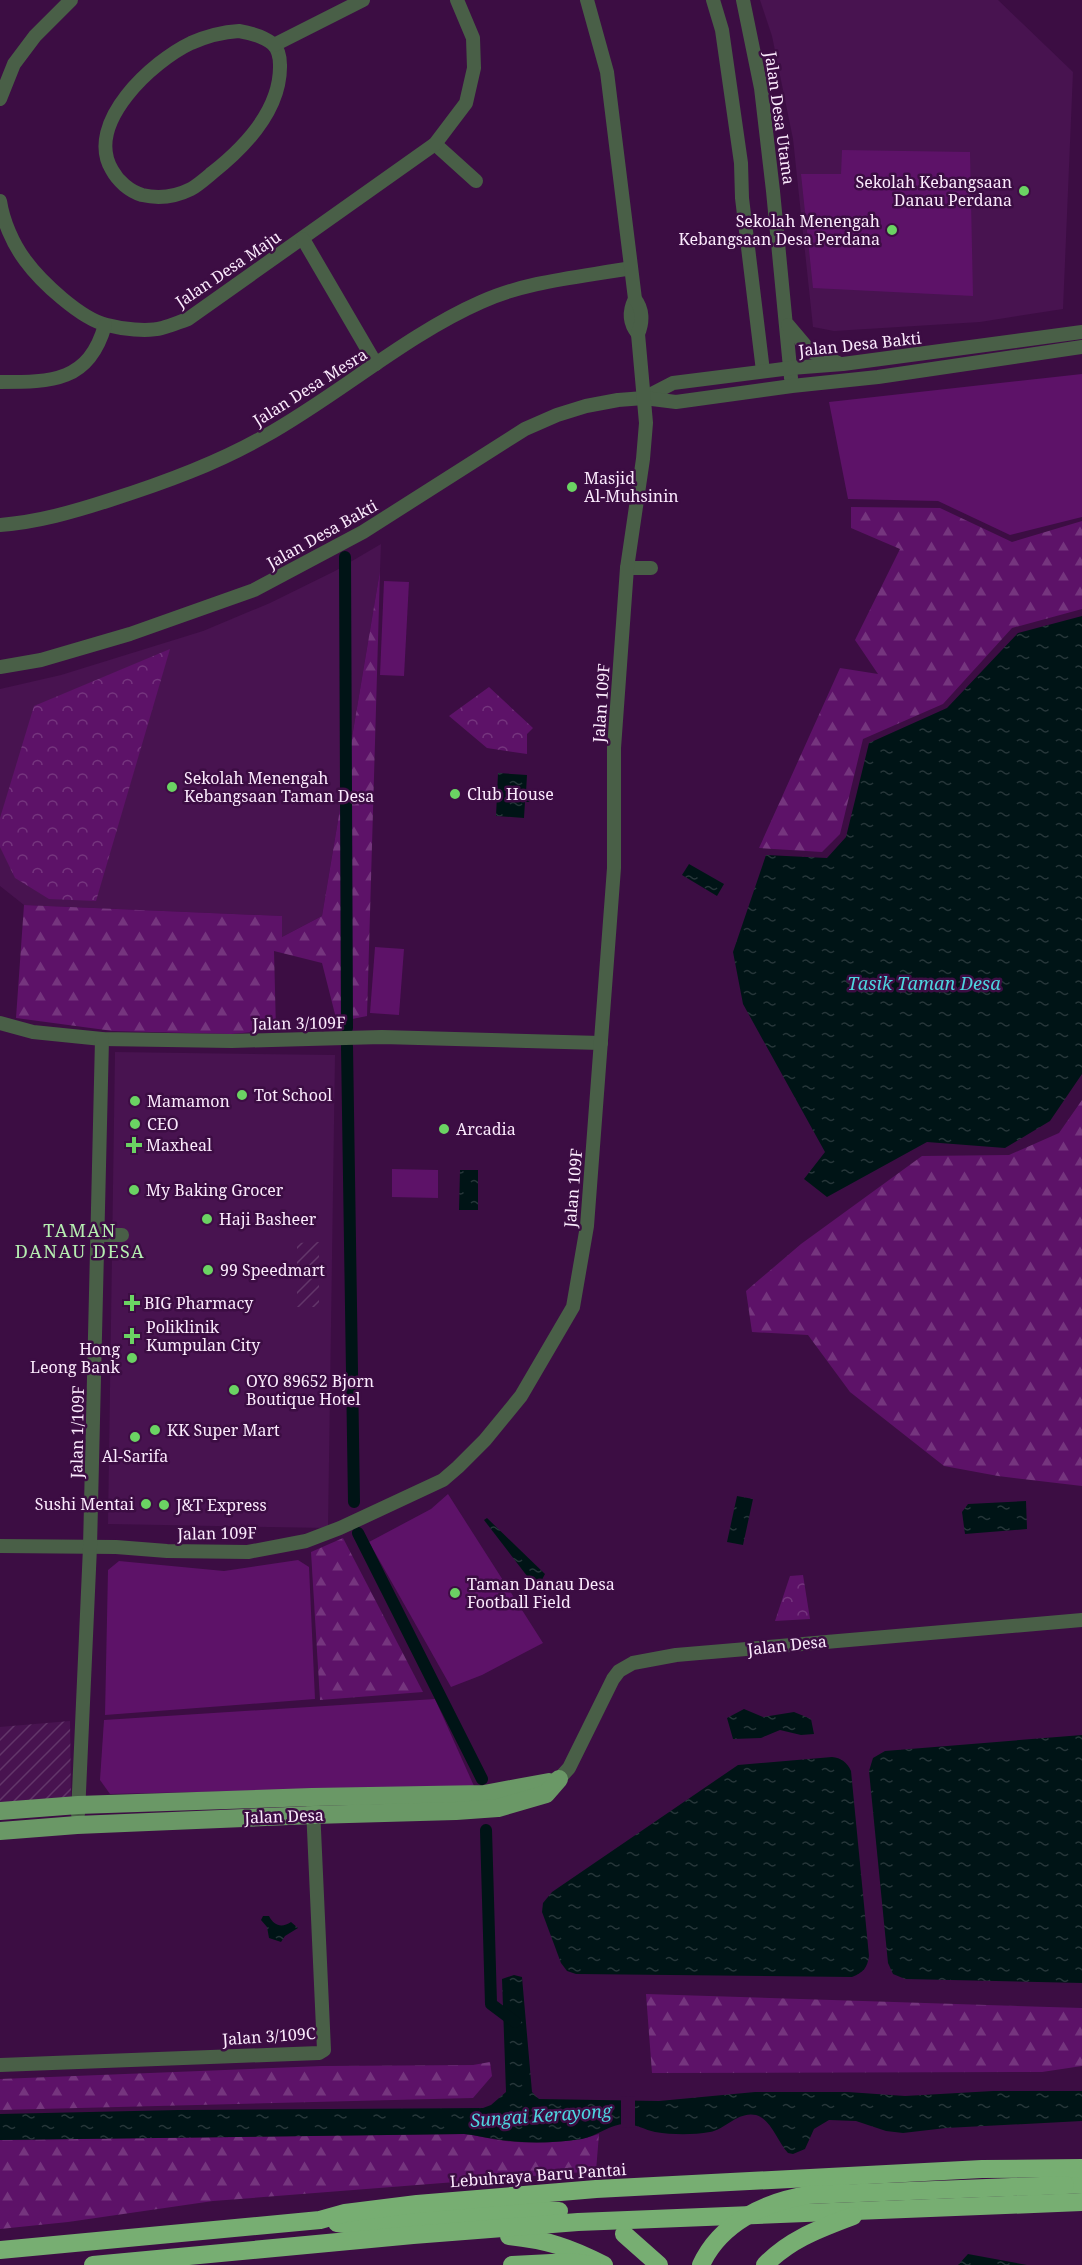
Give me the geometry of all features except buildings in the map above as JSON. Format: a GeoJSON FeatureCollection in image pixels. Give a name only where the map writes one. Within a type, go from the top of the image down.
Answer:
{"type":"FeatureCollection","features":[{"type":"Feature","properties":{"kind":"highway","name":"Lebuhraya Baru Pantai"},"geometry":{"type":"LineString","coordinates":[[0,2250],[320,2220],[345,2213],[417,2204],[596,2189],[982,2169],[1082,2168]]}},
{"type":"Feature","properties":{"kind":"highway"},"geometry":{"type":"LineString","coordinates":[[700,2265],[717,2240],[736,2223],[762,2207],[790,2198],[808,2195],[1074,2185]]}},
{"type":"Feature","properties":{"kind":"highway"},"geometry":{"type":"LineString","coordinates":[[1045,2202],[1082,2211]]}},
{"type":"Feature","properties":{"kind":"highway"},"geometry":{"type":"LineString","coordinates":[[93,2265],[578,2222],[1082,2202]]}},
{"type":"Feature","properties":{"kind":"highway"},"geometry":{"type":"LineString","coordinates":[[320,2220],[345,2224],[404,2222],[505,2211],[559,2211]]}},
{"type":"Feature","properties":{"kind":"highway"},"geometry":{"type":"LineString","coordinates":[[765,2265],[785,2246],[799,2238],[868,2211]]}},
{"type":"Feature","properties":{"kind":"highway"},"geometry":{"type":"LineString","coordinates":[[413,2235],[466,2239],[508,2236],[536,2239],[561,2245],[604,2265]]}},
{"type":"Feature","properties":{"kind":"highway"},"geometry":{"type":"LineString","coordinates":[[624,2235],[659,2265]]}},
{"type":"Feature","properties":{"kind":"highway"},"geometry":{"type":"LineString","coordinates":[[512,2265],[571,2262],[592,2265]]}},
{"type":"Feature","properties":{"kind":"main road","name":"Jalan Desa"},"geometry":{"type":"LineString","coordinates":[[0,1811],[78,1805],[312,1806],[456,1811],[498,1808],[546,1794],[560,1779]]}},
{"type":"Feature","properties":{"kind":"main road","name":"Jalan Desa"},"geometry":{"type":"LineString","coordinates":[[0,1831],[312,1806]]}},
{"type":"Feature","properties":{"kind":"street"},"geometry":{"type":"LineString","coordinates":[[0,99],[14,64],[35,36],[71,0]]}},
{"type":"Feature","properties":{"kind":"street"},"geometry":{"type":"LineString","coordinates":[[274,45],[363,0]]}},
{"type":"Feature","properties":{"kind":"street","name":"Jalan Desa Maju"},"geometry":{"type":"LineString","coordinates":[[0,201],[11,235],[25,260],[49,286],[79,311],[105,325],[160,329],[188,319],[435,144],[466,103],[474,68],[474,38],[457,0]]}},
{"type":"Feature","properties":{"kind":"street"},"geometry":{"type":"LineString","coordinates":[[587,0],[607,72],[635,299],[641,306],[641,326],[638,334],[644,398]]}},
{"type":"Feature","properties":{"kind":"street"},"geometry":{"type":"LineString","coordinates":[[713,0],[722,30],[739,152],[742,198],[763,371]]}},
{"type":"Feature","properties":{"kind":"street","name":"Jalan Desa Utama"},"geometry":{"type":"LineString","coordinates":[[743,0],[761,88],[792,386]]}},
{"type":"Feature","properties":{"kind":"street"},"geometry":{"type":"LineString","coordinates":[[239,31],[258,35],[274,45],[280,57],[280,74],[276,93],[253,134],[235,156],[192,189],[172,196],[154,198],[135,193],[117,180],[107,161],[106,138],[113,117],[126,95],[153,68],[189,44],[220,32],[239,31]]}},
{"type":"Feature","properties":{"kind":"street"},"geometry":{"type":"LineString","coordinates":[[435,144],[476,181]]}},
{"type":"Feature","properties":{"kind":"street"},"geometry":{"type":"LineString","coordinates":[[303,238],[376,364]]}},
{"type":"Feature","properties":{"kind":"street","name":"Jalan Desa Mesra"},"geometry":{"type":"LineString","coordinates":[[0,525],[31,523],[69,513],[159,484],[210,464],[266,436],[427,332],[490,298],[518,288],[631,268]]}},
{"type":"Feature","properties":{"kind":"street"},"geometry":{"type":"LineString","coordinates":[[786,323],[810,351],[843,364]]}},
{"type":"Feature","properties":{"kind":"street"},"geometry":{"type":"LineString","coordinates":[[0,382],[40,381],[79,369],[100,343],[105,325]]}},
{"type":"Feature","properties":{"kind":"street","name":"Jalan Desa Bakti"},"geometry":{"type":"LineString","coordinates":[[644,398],[673,383],[763,371],[843,364],[1082,332]]}},
{"type":"Feature","properties":{"kind":"street","name":"Jalan Desa Bakti"},"geometry":{"type":"LineString","coordinates":[[0,667],[40,660],[130,634],[254,590],[363,532],[525,429],[557,415],[586,406],[644,398],[675,402],[878,377],[1082,347]]}},
{"type":"Feature","properties":{"kind":"street","name":"Jalan 109F"},"geometry":{"type":"LineString","coordinates":[[0,1546],[90,1546],[248,1552],[306,1541],[395,1504],[443,1480],[485,1440],[521,1396],[573,1307],[588,1226],[614,868],[614,748],[627,568],[643,459],[646,423],[644,398]]}},
{"type":"Feature","properties":{"kind":"street"},"geometry":{"type":"LineString","coordinates":[[627,568],[651,568]]}},
{"type":"Feature","properties":{"kind":"street","name":"Jalan 3/109F"},"geometry":{"type":"LineString","coordinates":[[0,1023],[33,1032],[102,1040],[232,1041],[382,1037],[601,1043]]}},
{"type":"Feature","properties":{"kind":"street","name":"Jalan 1/109F"},"geometry":{"type":"LineString","coordinates":[[77,1825],[90,1546],[102,1040]]}},
{"type":"Feature","properties":{"kind":"street"},"geometry":{"type":"LineString","coordinates":[[97,1235],[122,1235]]}},
{"type":"Feature","properties":{"kind":"street","name":"Jalan Desa"},"geometry":{"type":"LineString","coordinates":[[560,1779],[568,1768],[613,1679],[619,1671],[633,1663],[676,1655],[1082,1620]]}},
{"type":"Feature","properties":{"kind":"street","name":"Jalan 3/109C"},"geometry":{"type":"LineString","coordinates":[[0,2065],[319,2053],[325,2048],[312,1806]]}},
{"type":"Feature","properties":{"kind":"shaded area","name":"Sekolah Menengah Kebangsaan Desa Perdana"},"geometry":{"type":"Polygon","coordinates":[[[760,0],[998,0],[1073,72],[1063,309],[980,322],[834,331],[813,327],[793,139],[772,36],[760,0]]]}},
{"type":"Feature","properties":{"kind":"shaded area","name":"Sekolah Menengah Kebangsaan Taman Desa"},"geometry":{"type":"Polygon","coordinates":[[[381,544],[380,571],[322,916],[282,937],[281,916],[24,905],[0,886],[0,689],[61,675],[203,631],[270,603],[335,571],[381,544]]]}},
{"type":"Feature","properties":{"kind":"shaded area"},"geometry":{"type":"Polygon","coordinates":[[[115,1052],[335,1055],[328,1528],[108,1524],[115,1052]]]}},
{"type":"Feature","properties":{"kind":"shaded area"},"geometry":{"type":"Polygon","coordinates":[[[319,1242],[319,1307],[297,1307],[297,1243],[319,1242]]]}},
{"type":"Feature","properties":{"kind":"shaded area"},"geometry":{"type":"Polygon","coordinates":[[[70,1721],[71,1798],[0,1804],[0,1727],[70,1721]]]}},
{"type":"Feature","properties":{"kind":"green space"},"geometry":{"type":"Polygon","coordinates":[[[842,150],[970,152],[973,296],[813,288],[801,174],[841,174],[842,150]]]}},
{"type":"Feature","properties":{"kind":"green space"},"geometry":{"type":"Polygon","coordinates":[[[1082,374],[1082,517],[1010,535],[938,501],[848,499],[829,402],[1082,374]]]}},
{"type":"Feature","properties":{"kind":"green space"},"geometry":{"type":"Polygon","coordinates":[[[851,507],[940,508],[1012,542],[1082,521],[1082,609],[1012,628],[943,704],[863,739],[840,834],[822,852],[759,848],[840,668],[878,674],[855,640],[900,549],[851,528],[851,507]]]}},
{"type":"Feature","properties":{"kind":"green space"},"geometry":{"type":"Polygon","coordinates":[[[380,571],[367,1016],[337,1022],[322,963],[274,951],[276,1030],[231,1034],[113,1031],[16,1018],[24,905],[282,916],[282,937],[322,916],[380,571]]]}},
{"type":"Feature","properties":{"kind":"green space"},"geometry":{"type":"Polygon","coordinates":[[[384,581],[409,582],[404,676],[380,675],[384,581]]]}},
{"type":"Feature","properties":{"kind":"green space"},"geometry":{"type":"Polygon","coordinates":[[[170,649],[96,901],[49,899],[15,878],[0,847],[0,818],[34,706],[170,649]]]}},
{"type":"Feature","properties":{"kind":"green space"},"geometry":{"type":"Polygon","coordinates":[[[489,687],[533,728],[527,734],[527,754],[487,748],[449,716],[489,687]]]}},
{"type":"Feature","properties":{"kind":"green space"},"geometry":{"type":"Polygon","coordinates":[[[375,947],[404,949],[399,1015],[370,1013],[375,947]]]}},
{"type":"Feature","properties":{"kind":"green space"},"geometry":{"type":"Polygon","coordinates":[[[1082,1100],[1082,1486],[998,1476],[944,1466],[850,1392],[808,1335],[752,1332],[746,1291],[801,1244],[922,1156],[1009,1155],[1059,1133],[1082,1100]]]}},
{"type":"Feature","properties":{"kind":"green space"},"geometry":{"type":"Polygon","coordinates":[[[392,1169],[438,1170],[438,1198],[392,1197],[392,1169]]]}},
{"type":"Feature","properties":{"kind":"green space","name":"Taman Danau Desa Football Field"},"geometry":{"type":"Polygon","coordinates":[[[448,1494],[543,1643],[482,1675],[451,1687],[369,1542],[431,1509],[448,1494]]]}},
{"type":"Feature","properties":{"kind":"green space"},"geometry":{"type":"Polygon","coordinates":[[[343,1538],[423,1692],[320,1700],[311,1552],[343,1538]]]}},
{"type":"Feature","properties":{"kind":"green space"},"geometry":{"type":"Polygon","coordinates":[[[298,1560],[309,1567],[315,1699],[105,1715],[108,1570],[119,1561],[224,1571],[298,1560]]]}},
{"type":"Feature","properties":{"kind":"green space"},"geometry":{"type":"Polygon","coordinates":[[[803,1575],[810,1619],[775,1621],[790,1576],[803,1575]]]}},
{"type":"Feature","properties":{"kind":"green space"},"geometry":{"type":"Polygon","coordinates":[[[435,1699],[474,1786],[110,1794],[100,1780],[104,1720],[435,1699]]]}},
{"type":"Feature","properties":{"kind":"green space"},"geometry":{"type":"Polygon","coordinates":[[[646,1994],[1082,2008],[1082,2066],[1042,2072],[652,2073],[646,1994]]]}},
{"type":"Feature","properties":{"kind":"green space"},"geometry":{"type":"Polygon","coordinates":[[[490,2062],[492,2076],[473,2098],[0,2110],[0,2079],[322,2066],[473,2065],[490,2062]]]}},
{"type":"Feature","properties":{"kind":"green space"},"geometry":{"type":"Polygon","coordinates":[[[464,2134],[497,2140],[534,2142],[576,2140],[599,2134],[596,2171],[213,2201],[68,2222],[0,2229],[0,2140],[464,2134]]]}},
{"type":"Feature","properties":{"kind":"water","name":"Tasik Taman Desa"},"geometry":{"type":"Polygon","coordinates":[[[1082,616],[1082,1074],[1050,1121],[1005,1148],[927,1142],[827,1197],[804,1179],[825,1152],[743,1004],[733,952],[766,855],[827,858],[846,837],[869,743],[947,708],[1018,633],[1082,616]]]}},
{"type":"Feature","properties":{"kind":"water"},"geometry":{"type":"Polygon","coordinates":[[[498,773],[527,775],[526,793],[533,793],[532,802],[525,802],[524,818],[496,816],[498,773]]]}},
{"type":"Feature","properties":{"kind":"water"},"geometry":{"type":"Polygon","coordinates":[[[689,864],[724,884],[717,896],[682,875],[689,864]]]}},
{"type":"Feature","properties":{"kind":"water"},"geometry":{"type":"Polygon","coordinates":[[[460,1170],[478,1170],[478,1210],[459,1210],[460,1170]]]}},
{"type":"Feature","properties":{"kind":"water"},"geometry":{"type":"Polygon","coordinates":[[[737,1496],[753,1499],[743,1545],[727,1542],[737,1496]]]}},
{"type":"Feature","properties":{"kind":"water"},"geometry":{"type":"Polygon","coordinates":[[[1026,1501],[1027,1529],[965,1534],[962,1512],[968,1504],[1026,1501]]]}},
{"type":"Feature","properties":{"kind":"water"},"geometry":{"type":"Polygon","coordinates":[[[487,1518],[545,1574],[537,1589],[484,1520],[487,1518]]]}},
{"type":"Feature","properties":{"kind":"water"},"geometry":{"type":"Polygon","coordinates":[[[744,1709],[763,1717],[794,1712],[811,1719],[814,1734],[801,1735],[780,1730],[761,1738],[733,1739],[727,1718],[744,1709]]]}},
{"type":"Feature","properties":{"kind":"water"},"geometry":{"type":"Polygon","coordinates":[[[1082,1735],[1082,1983],[905,1979],[893,1974],[888,1963],[869,1771],[873,1758],[885,1751],[1082,1735]]]}},
{"type":"Feature","properties":{"kind":"water"},"geometry":{"type":"Polygon","coordinates":[[[832,1757],[843,1761],[851,1771],[869,1956],[866,1967],[862,1971],[852,1977],[576,1974],[567,1971],[561,1963],[542,1912],[543,1903],[552,1892],[738,1765],[832,1757]]]}},
{"type":"Feature","properties":{"kind":"water"},"geometry":{"type":"Polygon","coordinates":[[[263,1916],[269,1916],[278,1925],[291,1922],[298,1928],[285,1936],[281,1942],[269,1938],[267,1927],[261,1920],[263,1916]]]}},
{"type":"Feature","properties":{"kind":"water","name":"Sungai Kerayong"},"geometry":{"type":"Polygon","coordinates":[[[514,1975],[522,1977],[532,2092],[539,2099],[659,2101],[755,2092],[848,2092],[905,2096],[993,2091],[1082,2091],[1082,2121],[946,2128],[903,2133],[886,2131],[856,2121],[829,2120],[814,2129],[805,2149],[793,2154],[784,2149],[766,2121],[750,2114],[716,2130],[703,2133],[662,2133],[625,2124],[582,2139],[550,2142],[517,2142],[464,2134],[0,2140],[0,2114],[483,2108],[491,2105],[506,2092],[502,1979],[514,1975]]]}},
{"type":"Feature","properties":{"kind":"water"},"geometry":{"type":"Polygon","coordinates":[[[968,2254],[1027,2265],[958,2265],[968,2254]]]}},
{"type":"Feature","properties":{"kind":"pier"},"geometry":{"type":"Polygon","coordinates":[[[621,2096],[635,2097],[635,2128],[621,2127],[621,2096]]]}},
{"type":"Feature","properties":{"kind":"waterway"},"geometry":{"type":"LineString","coordinates":[[345,557],[347,1028]]}},
{"type":"Feature","properties":{"kind":"waterway"},"geometry":{"type":"LineString","coordinates":[[347,1046],[354,1502]]}},
{"type":"Feature","properties":{"kind":"waterway"},"geometry":{"type":"LineString","coordinates":[[358,1533],[482,1779]]}},
{"type":"Feature","properties":{"kind":"waterway"},"geometry":{"type":"LineString","coordinates":[[486,1830],[491,2004],[515,2022]]}},
{"type":"Feature","properties":{"kind":"place","name":"Sekolah Kebangsaan Danau Perdana"},"geometry":{"type":"Point","coordinates":[1024,191]}},
{"type":"Feature","properties":{"kind":"place","name":"Sekolah Menengah Kebangsaan Desa Perdana"},"geometry":{"type":"Point","coordinates":[892,230]}},
{"type":"Feature","properties":{"kind":"place","name":"Masjid Al-Muhsinin"},"geometry":{"type":"Point","coordinates":[572,487]}},
{"type":"Feature","properties":{"kind":"place","name":"Sekolah Menengah Kebangsaan Taman Desa"},"geometry":{"type":"Point","coordinates":[172,787]}},
{"type":"Feature","properties":{"kind":"place","name":"Club House"},"geometry":{"type":"Point","coordinates":[455,794]}},
{"type":"Feature","properties":{"kind":"place","name":"Tot School"},"geometry":{"type":"Point","coordinates":[242,1095]}},
{"type":"Feature","properties":{"kind":"place","name":"Mamamon"},"geometry":{"type":"Point","coordinates":[135,1101]}},
{"type":"Feature","properties":{"kind":"place","name":"CEO"},"geometry":{"type":"Point","coordinates":[135,1124]}},
{"type":"Feature","properties":{"kind":"place","name":"Arcadia"},"geometry":{"type":"Point","coordinates":[444,1129]}},
{"type":"Feature","properties":{"kind":"place","name":"Maxheal"},"geometry":{"type":"Point","coordinates":[134,1145]}},
{"type":"Feature","properties":{"kind":"place","name":"My Baking Grocer"},"geometry":{"type":"Point","coordinates":[134,1190]}},
{"type":"Feature","properties":{"kind":"place","name":"Haji Basheer"},"geometry":{"type":"Point","coordinates":[207,1219]}},
{"type":"Feature","properties":{"kind":"place","name":"99 Speedmart"},"geometry":{"type":"Point","coordinates":[208,1270]}},
{"type":"Feature","properties":{"kind":"place","name":"BIG Pharmacy"},"geometry":{"type":"Point","coordinates":[132,1303]}},
{"type":"Feature","properties":{"kind":"place","name":"Poliklinik Kumpulan City"},"geometry":{"type":"Point","coordinates":[132,1336]}},
{"type":"Feature","properties":{"kind":"place","name":"Hong Leong Bank"},"geometry":{"type":"Point","coordinates":[132,1358]}},
{"type":"Feature","properties":{"kind":"place","name":"OYO 89652 Bjorn Boutique Hotel"},"geometry":{"type":"Point","coordinates":[234,1390]}},
{"type":"Feature","properties":{"kind":"place","name":"KK Super Mart"},"geometry":{"type":"Point","coordinates":[155,1430]}},
{"type":"Feature","properties":{"kind":"place","name":"Al-Sarifa"},"geometry":{"type":"Point","coordinates":[135,1437]}},
{"type":"Feature","properties":{"kind":"place","name":"Sushi Mentai"},"geometry":{"type":"Point","coordinates":[146,1504]}},
{"type":"Feature","properties":{"kind":"place","name":"J&T Express"},"geometry":{"type":"Point","coordinates":[164,1505]}},
{"type":"Feature","properties":{"kind":"place","name":"Taman Danau Desa Football Field"},"geometry":{"type":"Point","coordinates":[455,1593]}},
{"type":"Feature","properties":{"kind":"district","name":"TAMAN DANAU DESA"},"geometry":{"type":"Point","coordinates":[80,1240]}}]}
